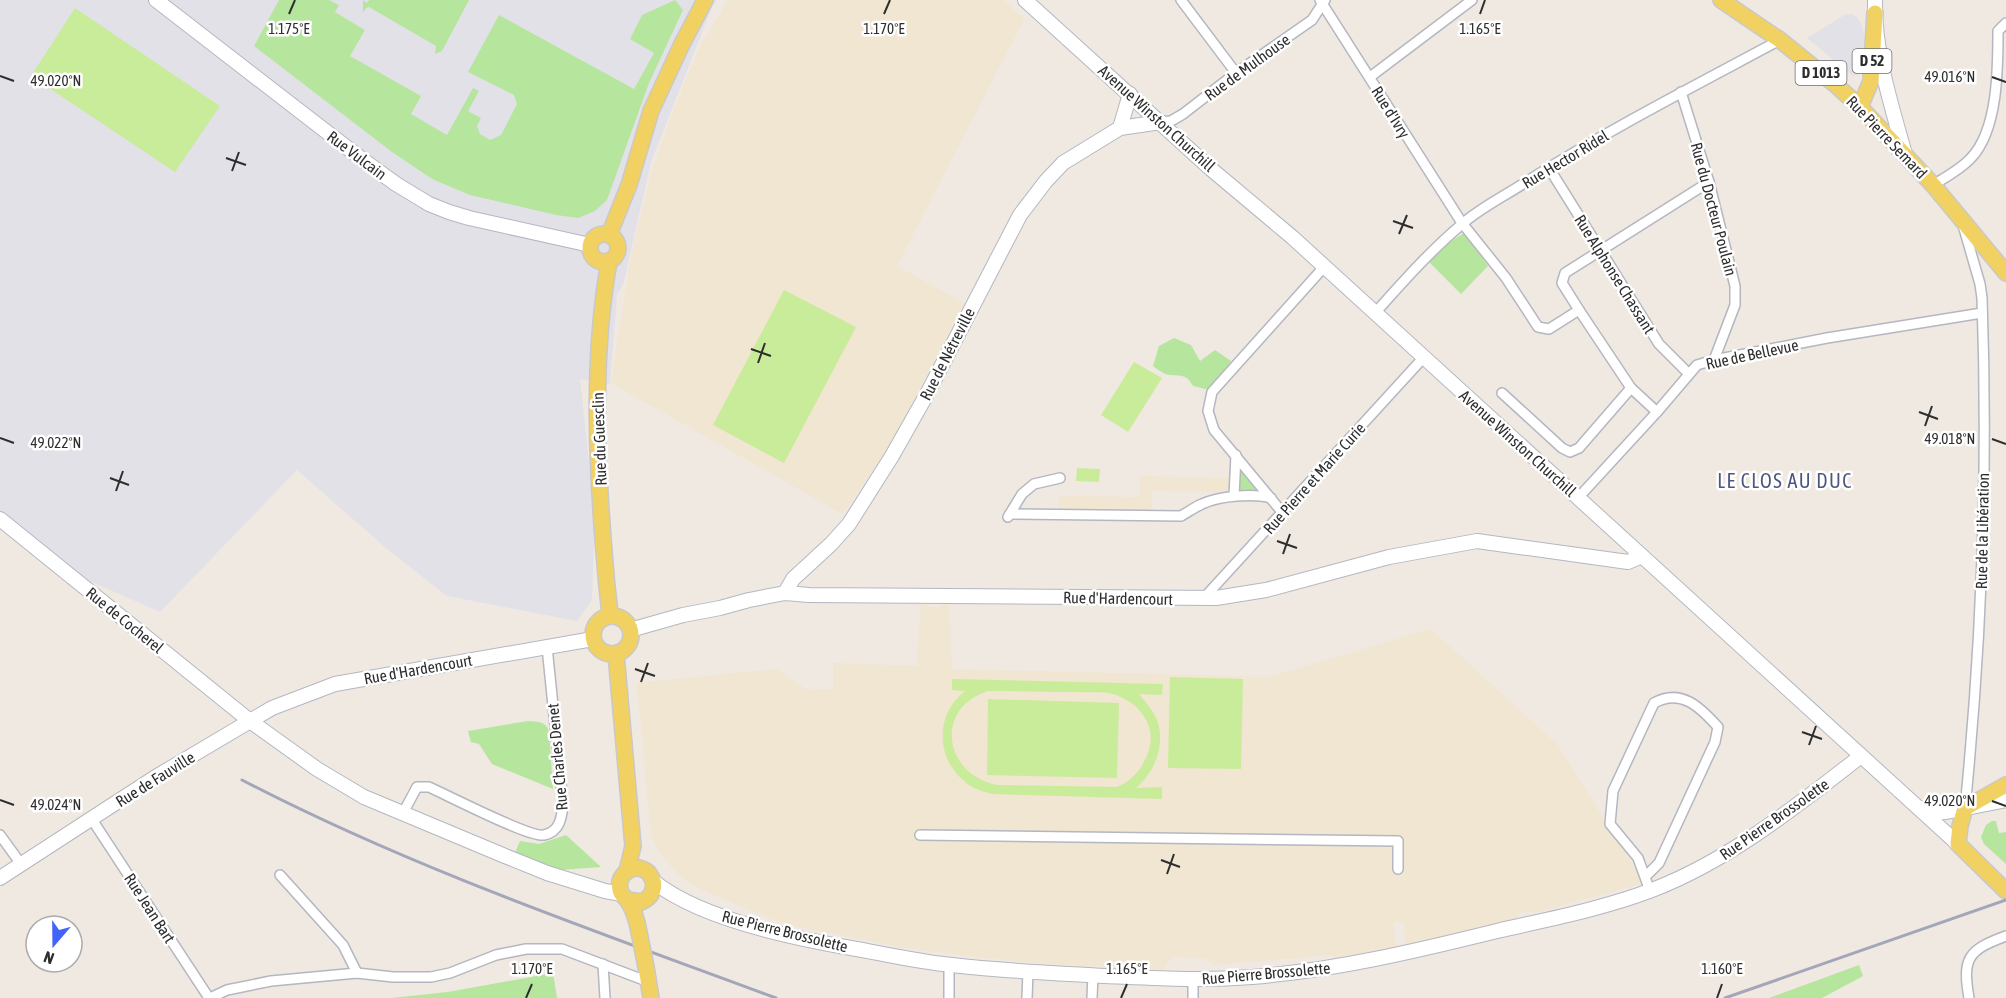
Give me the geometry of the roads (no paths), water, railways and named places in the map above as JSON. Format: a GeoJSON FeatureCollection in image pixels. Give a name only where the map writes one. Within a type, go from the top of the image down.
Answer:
{"type":"FeatureCollection","features":[{"type":"Feature","properties":{"kind":"main road","name":"Rue Vulcain"},"geometry":{"type":"LineString","coordinates":[[156,0],[363,160],[429,204],[469,218],[590,245]]}},
{"type":"Feature","properties":{"kind":"main road"},"geometry":{"type":"LineString","coordinates":[[609,235],[629,185],[651,111],[705,0]]}},
{"type":"Feature","properties":{"kind":"main road","name":"Avenue Winston Churchill"},"geometry":{"type":"LineString","coordinates":[[1025,0],[1424,357],[1958,844],[2006,891]]}},
{"type":"Feature","properties":{"kind":"main road","name":"Rue Pierre Semard"},"geometry":{"type":"LineString","coordinates":[[1721,0],[1780,40],[1833,82],[1860,107],[1933,185],[2006,273]]}},
{"type":"Feature","properties":{"kind":"main road","name":"D 52"},"geometry":{"type":"LineString","coordinates":[[1860,107],[1871,81],[1875,6]]}},
{"type":"Feature","properties":{"kind":"main road","name":"D 52"},"geometry":{"type":"LineString","coordinates":[[1875,6],[1884,80],[1905,154]]}},
{"type":"Feature","properties":{"kind":"main road"},"geometry":{"type":"LineString","coordinates":[[1120,128],[1130,94]]}},
{"type":"Feature","properties":{"kind":"main road","name":"Rue de Nétreville"},"geometry":{"type":"LineString","coordinates":[[785,593],[793,579],[849,524],[892,456],[931,387],[1020,215],[1046,181],[1063,163],[1120,128],[1161,122]]}},
{"type":"Feature","properties":{"kind":"main road"},"geometry":{"type":"LineString","coordinates":[[609,235],[616,241],[618,250],[609,262],[599,262],[591,255],[590,245],[595,237],[609,235]]}},
{"type":"Feature","properties":{"kind":"main road","name":"Rue du Guesclin"},"geometry":{"type":"LineString","coordinates":[[609,262],[602,317],[598,405],[602,510],[610,616]]}},
{"type":"Feature","properties":{"kind":"main road","name":"Rue de Cocherel"},"geometry":{"type":"LineString","coordinates":[[0,519],[250,721]]}},
{"type":"Feature","properties":{"kind":"main road"},"geometry":{"type":"LineString","coordinates":[[1604,558],[1625,541]]}},
{"type":"Feature","properties":{"kind":"main road","name":"Rue d'Hardencourt"},"geometry":{"type":"LineString","coordinates":[[630,630],[683,615],[785,593],[1203,599],[1251,593],[1389,557],[1477,542],[1628,562],[1642,556]]}},
{"type":"Feature","properties":{"kind":"main road"},"geometry":{"type":"LineString","coordinates":[[610,616],[623,620],[630,630],[628,644],[625,649],[616,654],[601,651],[596,647],[593,639],[597,626],[610,616]]}},
{"type":"Feature","properties":{"kind":"main road","name":"Rue d'Hardencourt"},"geometry":{"type":"LineString","coordinates":[[250,721],[272,708],[335,684],[593,639]]}},
{"type":"Feature","properties":{"kind":"main road"},"geometry":{"type":"LineString","coordinates":[[616,654],[633,846],[640,882],[638,926]]}},
{"type":"Feature","properties":{"kind":"main road","name":"Rue Pierre Brossolette"},"geometry":{"type":"LineString","coordinates":[[250,721],[317,770],[364,796],[547,873],[625,897]]}},
{"type":"Feature","properties":{"kind":"main road","name":"Rue de Fauville"},"geometry":{"type":"LineString","coordinates":[[0,878],[154,778],[250,721]]}},
{"type":"Feature","properties":{"kind":"main road","name":"Rue Pierre Brossolette"},"geometry":{"type":"LineString","coordinates":[[581,883],[640,882],[740,923],[831,945],[949,965],[1028,972],[1193,980],[1252,977],[1368,961],[1560,917],[1650,891],[1681,878],[1734,850],[1861,756]]}},
{"type":"Feature","properties":{"kind":"main road"},"geometry":{"type":"LineString","coordinates":[[1958,844],[1965,808],[2006,785]]}},
{"type":"Feature","properties":{"kind":"main road"},"geometry":{"type":"LineString","coordinates":[[1918,808],[1933,813],[2006,800]]}},
{"type":"Feature","properties":{"kind":"main road"},"geometry":{"type":"LineString","coordinates":[[625,897],[636,902],[640,882]]}},
{"type":"Feature","properties":{"kind":"main road"},"geometry":{"type":"LineString","coordinates":[[640,882],[619,884],[638,926],[651,998]]}},
{"type":"Feature","properties":{"kind":"street"},"geometry":{"type":"LineString","coordinates":[[1181,0],[1236,73]]}},
{"type":"Feature","properties":{"kind":"street"},"geometry":{"type":"LineString","coordinates":[[1370,77],[1472,0]]}},
{"type":"Feature","properties":{"kind":"street","name":"Rue de Mulhouse"},"geometry":{"type":"LineString","coordinates":[[1161,122],[1171,121],[1183,114],[1236,73],[1312,20],[1323,1]]}},
{"type":"Feature","properties":{"kind":"street","name":"Rue d'Ivry"},"geometry":{"type":"LineString","coordinates":[[1323,1],[1462,223],[1506,278],[1538,327],[1549,329],[1579,310]]}},
{"type":"Feature","properties":{"kind":"street"},"geometry":{"type":"LineString","coordinates":[[1933,185],[1972,157],[1979,148],[1989,122],[1994,94],[1998,66],[1998,32],[2006,23]]}},
{"type":"Feature","properties":{"kind":"street","name":"Rue Hector Ridel"},"geometry":{"type":"LineString","coordinates":[[1375,313],[1421,262],[1462,223],[1549,168],[1681,92],[1780,40]]}},
{"type":"Feature","properties":{"kind":"street","name":"Rue du Docteur Poulain"},"geometry":{"type":"LineString","coordinates":[[1681,92],[1709,182],[1735,286],[1735,305],[1714,360]]}},
{"type":"Feature","properties":{"kind":"street","name":"Rue Alphonse Chassant"},"geometry":{"type":"LineString","coordinates":[[1549,168],[1659,344],[1689,374]]}},
{"type":"Feature","properties":{"kind":"street"},"geometry":{"type":"LineString","coordinates":[[1657,412],[1631,388],[1562,283],[1565,273],[1709,182]]}},
{"type":"Feature","properties":{"kind":"street","name":"Rue de la Libération"},"geometry":{"type":"LineString","coordinates":[[1962,220],[1980,284],[1982,313],[1983,548],[1965,808]]}},
{"type":"Feature","properties":{"kind":"street"},"geometry":{"type":"LineString","coordinates":[[1282,513],[1214,430],[1208,411],[1212,392],[1324,267]]}},
{"type":"Feature","properties":{"kind":"street","name":"Rue de Bellevue"},"geometry":{"type":"LineString","coordinates":[[1578,498],[1697,365],[1827,338],[1982,313]]}},
{"type":"Feature","properties":{"kind":"street","name":"Rue Pierre et Marie Curie"},"geometry":{"type":"LineString","coordinates":[[1203,599],[1424,357]]}},
{"type":"Feature","properties":{"kind":"street"},"geometry":{"type":"LineString","coordinates":[[1502,393],[1562,448],[1570,452],[1579,448],[1631,388]]}},
{"type":"Feature","properties":{"kind":"street"},"geometry":{"type":"LineString","coordinates":[[1234,496],[1236,455]]}},
{"type":"Feature","properties":{"kind":"street"},"geometry":{"type":"LineString","coordinates":[[1060,478],[1034,484],[1022,494],[1009,515],[1181,516],[1204,503],[1234,496],[1271,498]]}},
{"type":"Feature","properties":{"kind":"street","name":"Rue Charles Denet"},"geometry":{"type":"LineString","coordinates":[[403,813],[417,787],[429,787],[538,835],[546,835],[555,829],[562,820],[563,803],[547,647]]}},
{"type":"Feature","properties":{"kind":"street"},"geometry":{"type":"LineString","coordinates":[[1645,876],[1659,863],[1715,742],[1718,727],[1706,714],[1688,701],[1671,696],[1654,703],[1613,791],[1610,824],[1638,858],[1650,891]]}},
{"type":"Feature","properties":{"kind":"street","name":"Rue Jean Bart"},"geometry":{"type":"LineString","coordinates":[[92,819],[210,998]]}},
{"type":"Feature","properties":{"kind":"street"},"geometry":{"type":"LineString","coordinates":[[0,835],[21,864]]}},
{"type":"Feature","properties":{"kind":"street"},"geometry":{"type":"LineString","coordinates":[[920,835],[1398,841],[1398,869]]}},
{"type":"Feature","properties":{"kind":"street"},"geometry":{"type":"LineString","coordinates":[[280,875],[343,945],[357,973]]}},
{"type":"Feature","properties":{"kind":"street"},"geometry":{"type":"LineString","coordinates":[[1969,998],[1966,966],[1974,952],[2006,936]]}},
{"type":"Feature","properties":{"kind":"street"},"geometry":{"type":"LineString","coordinates":[[210,998],[227,990],[271,981],[357,973],[393,977],[431,977],[450,973],[496,955],[526,949],[562,949],[603,964],[648,975]]}},
{"type":"Feature","properties":{"kind":"street"},"geometry":{"type":"LineString","coordinates":[[603,964],[604,998]]}},
{"type":"Feature","properties":{"kind":"street"},"geometry":{"type":"LineString","coordinates":[[949,965],[949,998]]}},
{"type":"Feature","properties":{"kind":"street"},"geometry":{"type":"LineString","coordinates":[[1027,998],[1028,972]]}},
{"type":"Feature","properties":{"kind":"street"},"geometry":{"type":"LineString","coordinates":[[1092,998],[1093,975]]}},
{"type":"Feature","properties":{"kind":"street"},"geometry":{"type":"LineString","coordinates":[[1193,980],[1193,998]]}},
{"type":"Feature","properties":{"kind":"railway"},"geometry":{"type":"LineString","coordinates":[[242,780],[372,842],[439,870],[573,923],[776,998]]}},
{"type":"Feature","properties":{"kind":"railway"},"geometry":{"type":"LineString","coordinates":[[1725,998],[2006,900]]}},
{"type":"Feature","properties":{"kind":"district","name":"LE CLOS AU DUC"},"geometry":{"type":"Point","coordinates":[1785,481]}}]}
